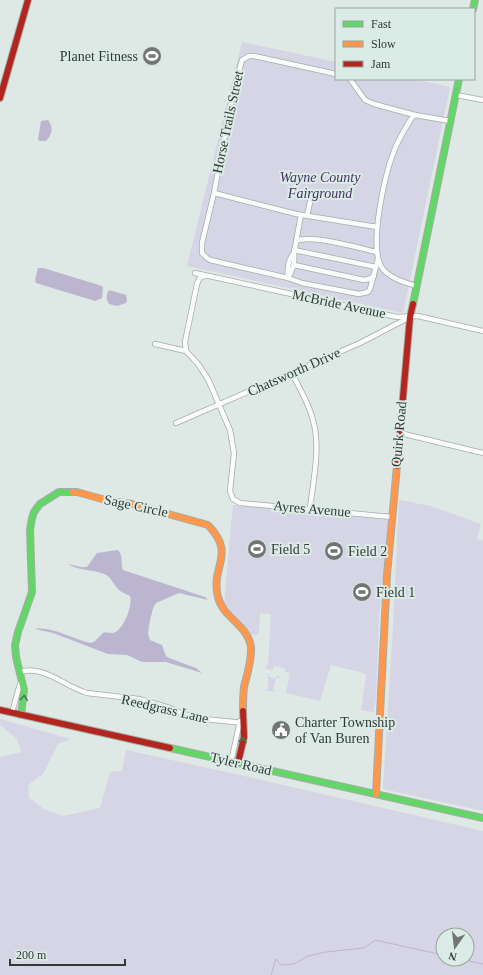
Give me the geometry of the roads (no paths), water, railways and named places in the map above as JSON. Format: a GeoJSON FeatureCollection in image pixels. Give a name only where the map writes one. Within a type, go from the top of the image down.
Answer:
{"type":"FeatureCollection","features":[{"type":"Feature","properties":{"kind":"street"},"geometry":{"type":"LineString","coordinates":[[0,98],[28,0]]}},
{"type":"Feature","properties":{"kind":"street","name":"Horse Trails Street"},"geometry":{"type":"LineString","coordinates":[[288,278],[210,260],[204,255],[202,250],[202,243],[214,193],[232,97],[239,67],[242,60],[248,56],[254,56],[335,74]]}},
{"type":"Feature","properties":{"kind":"street"},"geometry":{"type":"LineString","coordinates":[[351,80],[365,100],[374,104],[415,115],[450,121]]}},
{"type":"Feature","properties":{"kind":"street","name":"Quirk Road"},"geometry":{"type":"LineString","coordinates":[[376,794],[387,575],[410,317],[459,80]]}},
{"type":"Feature","properties":{"kind":"street"},"geometry":{"type":"LineString","coordinates":[[456,95],[483,100]]}},
{"type":"Feature","properties":{"kind":"street"},"geometry":{"type":"LineString","coordinates":[[288,278],[302,283],[360,294],[368,292],[378,259],[377,227],[385,182],[394,150],[411,118],[415,115]]}},
{"type":"Feature","properties":{"kind":"street"},"geometry":{"type":"LineString","coordinates":[[214,193],[301,215],[377,227]]}},
{"type":"Feature","properties":{"kind":"street"},"geometry":{"type":"LineString","coordinates":[[307,216],[313,194]]}},
{"type":"Feature","properties":{"kind":"street"},"geometry":{"type":"LineString","coordinates":[[288,278],[294,265],[294,252],[301,215]]}},
{"type":"Feature","properties":{"kind":"street"},"geometry":{"type":"LineString","coordinates":[[296,241],[302,238],[310,239],[378,252]]}},
{"type":"Feature","properties":{"kind":"street"},"geometry":{"type":"LineString","coordinates":[[294,252],[376,267]]}},
{"type":"Feature","properties":{"kind":"street"},"geometry":{"type":"LineString","coordinates":[[288,278],[291,257],[294,252]]}},
{"type":"Feature","properties":{"kind":"street"},"geometry":{"type":"LineString","coordinates":[[378,259],[383,269],[390,275],[416,286]]}},
{"type":"Feature","properties":{"kind":"street"},"geometry":{"type":"LineString","coordinates":[[294,265],[364,280],[374,276]]}},
{"type":"Feature","properties":{"kind":"street","name":"McBride Avenue"},"geometry":{"type":"LineString","coordinates":[[195,273],[397,317],[418,316],[483,331]]}},
{"type":"Feature","properties":{"kind":"street"},"geometry":{"type":"LineString","coordinates":[[186,352],[185,342],[197,284],[199,278],[202,276],[207,276]]}},
{"type":"Feature","properties":{"kind":"street","name":"Chatsworth Drive"},"geometry":{"type":"LineString","coordinates":[[176,423],[360,343],[410,317]]}},
{"type":"Feature","properties":{"kind":"street"},"geometry":{"type":"LineString","coordinates":[[155,344],[186,352],[202,369],[220,405]]}},
{"type":"Feature","properties":{"kind":"street"},"geometry":{"type":"LineString","coordinates":[[292,373],[309,407],[315,426],[316,451],[310,509]]}},
{"type":"Feature","properties":{"kind":"street","name":"Ayres Avenue"},"geometry":{"type":"LineString","coordinates":[[220,405],[230,430],[233,445],[234,462],[230,492],[233,499],[240,503],[392,517]]}},
{"type":"Feature","properties":{"kind":"street"},"geometry":{"type":"LineString","coordinates":[[400,433],[483,452]]}},
{"type":"Feature","properties":{"kind":"street","name":"Sage Circle"},"geometry":{"type":"LineString","coordinates":[[21,715],[24,690],[16,656],[15,644],[18,631],[30,602],[32,592],[30,530],[34,512],[40,504],[59,492],[77,492],[109,501],[132,504],[192,519],[208,525],[217,532],[221,540],[223,555],[216,583],[217,597],[223,609],[240,626],[248,639],[251,650],[249,668],[243,694],[242,723],[231,762]]}},
{"type":"Feature","properties":{"kind":"street","name":"Reedgrass Lane"},"geometry":{"type":"LineString","coordinates":[[20,672],[29,670],[42,672],[87,693],[139,699],[170,708],[183,714],[204,719],[242,723]]}},
{"type":"Feature","properties":{"kind":"street"},"geometry":{"type":"LineString","coordinates":[[12,713],[22,680]]}},
{"type":"Feature","properties":{"kind":"street","name":"Tyler Road"},"geometry":{"type":"LineString","coordinates":[[0,710],[483,818]]}},
{"type":"Feature","properties":{"kind":"street","name":"Sage Circle"},"geometry":{"type":"LineString","coordinates":[[238,763],[244,735],[242,723]]}},
{"type":"Feature","properties":{"kind":"waterway"},"geometry":{"type":"LineString","coordinates":[[271,975],[276,959],[281,965],[294,964],[308,956],[326,952],[364,948],[375,940],[435,953]]}},
{"type":"Feature","properties":{"kind":"waterway"},"geometry":{"type":"LineString","coordinates":[[475,962],[483,964]]}},
{"type":"Feature","properties":{"kind":"place","name":"Planet Fitness"},"geometry":{"type":"Point","coordinates":[152,56]}},
{"type":"Feature","properties":{"kind":"place","name":"Field 5"},"geometry":{"type":"Point","coordinates":[257,549]}},
{"type":"Feature","properties":{"kind":"place","name":"Field 2"},"geometry":{"type":"Point","coordinates":[334,551]}},
{"type":"Feature","properties":{"kind":"place","name":"Field 1"},"geometry":{"type":"Point","coordinates":[362,592]}},
{"type":"Feature","properties":{"kind":"place","name":"Charter Township of Van Buren"},"geometry":{"type":"Point","coordinates":[281,730]}},
{"type":"Feature","properties":{"kind":"park label","name":"Wayne County Fairground"},"geometry":{"type":"Point","coordinates":[320,186]}}]}
